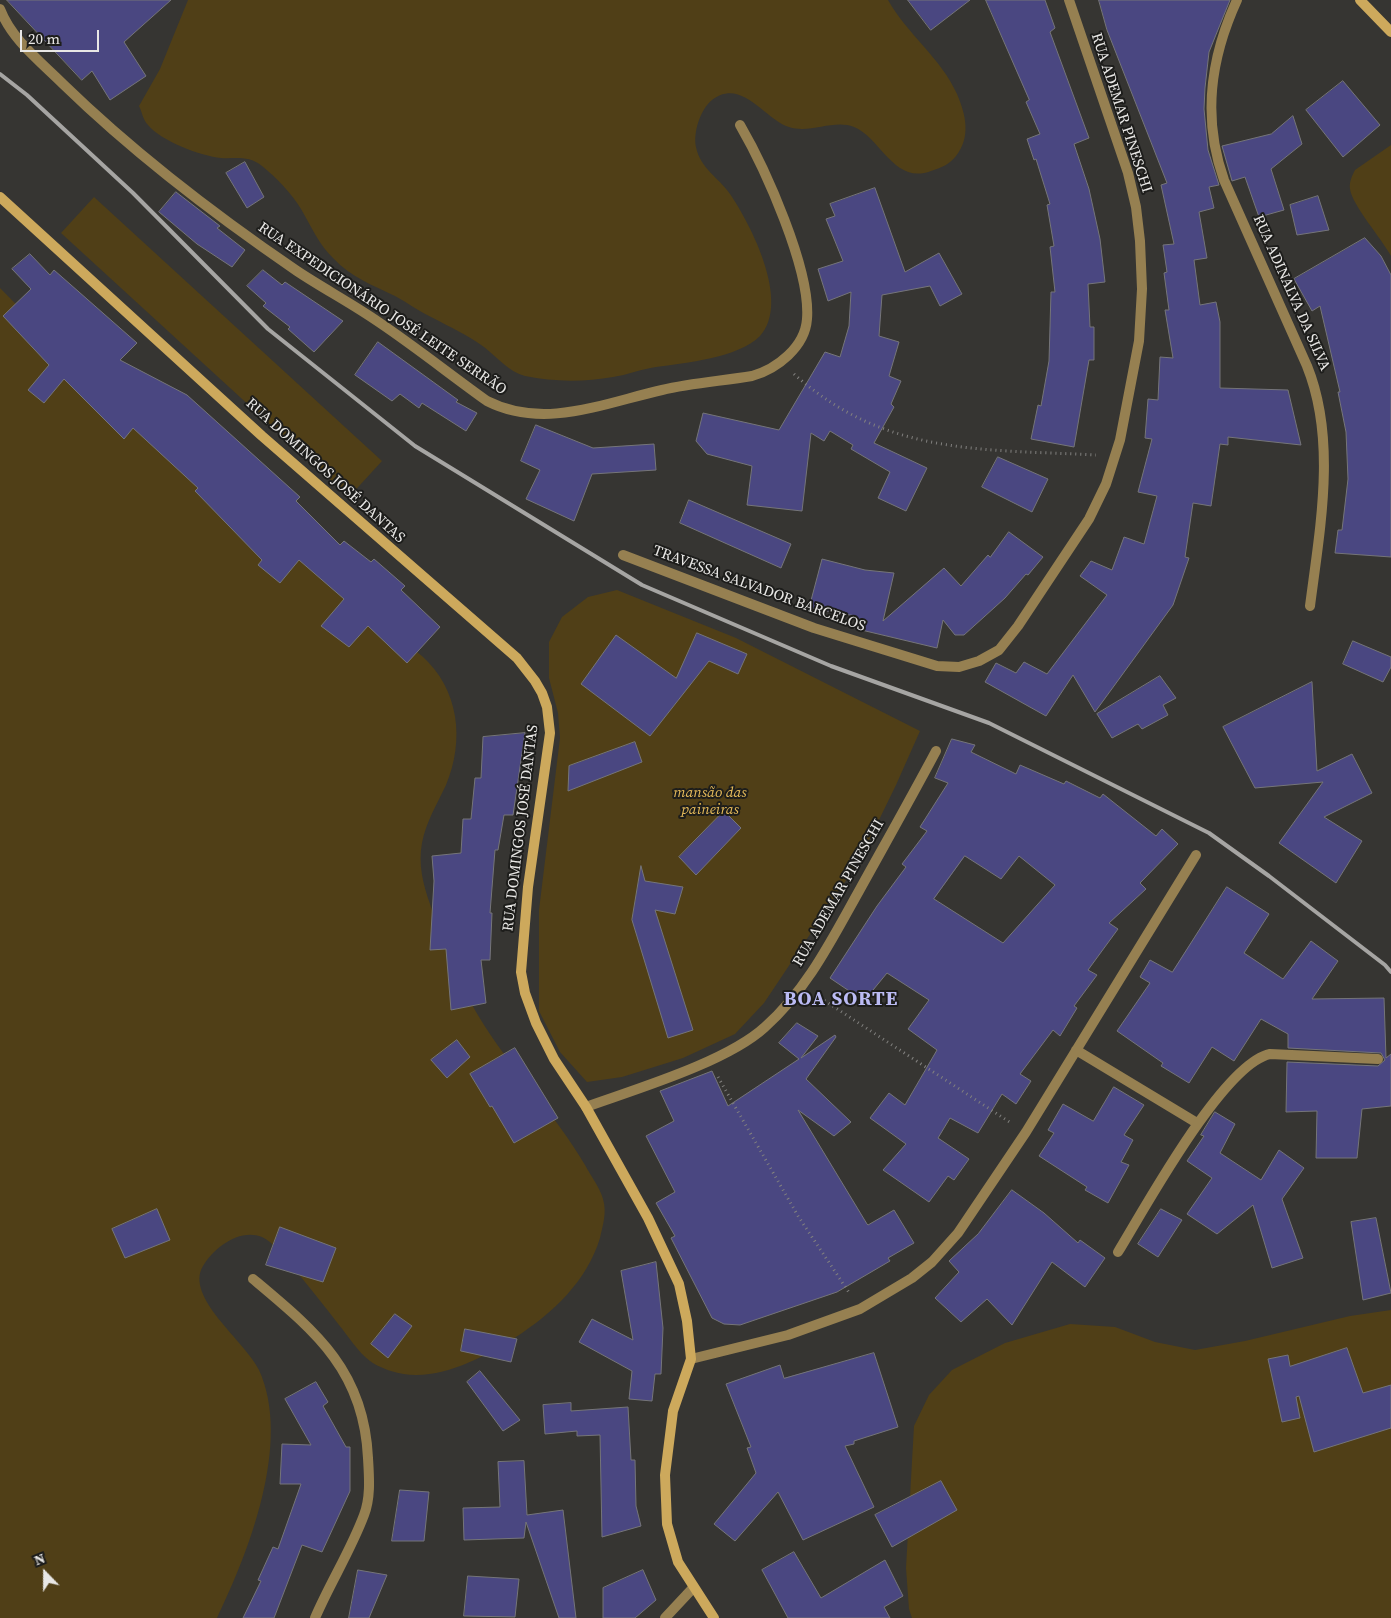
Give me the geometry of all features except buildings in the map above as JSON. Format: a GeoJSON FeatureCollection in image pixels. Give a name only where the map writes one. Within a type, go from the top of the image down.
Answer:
{"type":"FeatureCollection","features":[{"type":"Feature","properties":{"kind":"street","name":"RUA ADEMAR PINESCHI"},"geometry":{"type":"LineString","coordinates":[[999,650],[1043,591],[1089,519],[1106,484],[1115,456],[1139,341],[1142,289],[1140,241],[1128,172],[1069,0]]}},
{"type":"Feature","properties":{"kind":"street","name":"RUA ADINALVA DA SILVA"},"geometry":{"type":"LineString","coordinates":[[1237,0],[1215,61],[1210,105],[1212,131],[1216,158],[1224,180],[1317,390],[1321,410],[1324,471],[1310,606]]}},
{"type":"Feature","properties":{"kind":"street"},"geometry":{"type":"LineString","coordinates":[[1360,0],[1391,32]]}},
{"type":"Feature","properties":{"kind":"street","name":"RUA EXPEDICIONÁRIO JOSÉ LEITE SERRÃO"},"geometry":{"type":"LineString","coordinates":[[0,9],[14,34],[27,48],[91,110],[160,170],[298,272],[381,324],[488,401],[504,410],[528,414],[566,413],[663,390],[752,376],[765,372],[788,356],[803,333],[807,320],[806,294],[793,246],[770,184],[740,124]]}},
{"type":"Feature","properties":{"kind":"street","name":"RUA DOMINGOS JOSÉ DANTAS"},"geometry":{"type":"LineString","coordinates":[[0,197],[262,436],[517,658],[535,681],[547,707],[550,733],[528,887],[521,972],[525,993],[536,1022],[554,1059],[586,1107],[648,1218],[679,1284],[687,1321],[691,1359],[674,1412],[665,1474],[667,1524],[678,1562],[714,1618]]}},
{"type":"Feature","properties":{"kind":"street","name":"TRAVESSA SALVADOR BARCELOS"},"geometry":{"type":"LineString","coordinates":[[623,555],[814,628],[937,666],[959,667],[979,661],[999,650]]}},
{"type":"Feature","properties":{"kind":"street","name":"RUA ADEMAR PINESCHI"},"geometry":{"type":"LineString","coordinates":[[586,1107],[709,1060],[740,1045],[765,1028],[803,986],[838,930],[936,751]]}},
{"type":"Feature","properties":{"kind":"street"},"geometry":{"type":"LineString","coordinates":[[691,1359],[788,1335],[860,1309],[912,1278],[932,1262],[958,1233],[1026,1132],[1196,855]]}},
{"type":"Feature","properties":{"kind":"street"},"geometry":{"type":"LineString","coordinates":[[1076,1050],[1197,1123]]}},
{"type":"Feature","properties":{"kind":"street"},"geometry":{"type":"LineString","coordinates":[[1118,1252],[1197,1123],[1248,1064],[1260,1056],[1270,1054],[1378,1059]]}},
{"type":"Feature","properties":{"kind":"street"},"geometry":{"type":"LineString","coordinates":[[253,1279],[307,1324],[340,1362],[357,1397],[364,1420],[370,1484],[365,1513],[315,1618]]}},
{"type":"Feature","properties":{"kind":"street"},"geometry":{"type":"LineString","coordinates":[[665,1618],[693,1588]]}},
{"type":"Feature","properties":{"kind":"street"},"geometry":{"type":"LineString","coordinates":[[705,1606],[707,1618]]}},
{"type":"Feature","properties":{"kind":"path"},"geometry":{"type":"LineString","coordinates":[[781,362],[808,386],[840,409],[890,433],[948,446],[981,450],[1115,456]]}},
{"type":"Feature","properties":{"kind":"path"},"geometry":{"type":"LineString","coordinates":[[803,986],[1026,1132]]}},
{"type":"Feature","properties":{"kind":"path"},"geometry":{"type":"LineString","coordinates":[[709,1060],[769,1168],[860,1309]]}},
{"type":"Feature","properties":{"kind":"green space"},"geometry":{"type":"Polygon","coordinates":[[[188,0],[888,0],[950,81],[957,94],[965,118],[964,141],[961,149],[951,161],[938,169],[918,174],[907,172],[897,166],[872,140],[854,127],[838,125],[797,129],[780,123],[753,102],[743,97],[723,94],[712,100],[698,122],[696,147],[701,161],[726,188],[739,208],[757,244],[764,264],[770,284],[771,304],[768,321],[760,336],[739,350],[711,358],[650,368],[602,379],[558,380],[536,378],[519,374],[503,364],[484,347],[459,331],[362,280],[340,265],[324,247],[297,203],[273,175],[262,166],[252,160],[213,157],[193,151],[162,137],[148,125],[139,106],[160,69],[188,0]]]}},
{"type":"Feature","properties":{"kind":"green space"},"geometry":{"type":"Polygon","coordinates":[[[1391,145],[1391,256],[1356,204],[1350,186],[1355,170],[1391,145]]]}},
{"type":"Feature","properties":{"kind":"green space"},"geometry":{"type":"Polygon","coordinates":[[[94,197],[382,461],[349,497],[61,233],[94,197]]]}},
{"type":"Feature","properties":{"kind":"green space"},"geometry":{"type":"Polygon","coordinates":[[[0,288],[151,441],[422,656],[444,684],[451,699],[457,733],[452,768],[429,820],[422,843],[421,866],[427,896],[453,966],[484,1025],[574,1147],[598,1186],[604,1204],[605,1214],[600,1238],[594,1254],[587,1268],[567,1295],[530,1328],[488,1354],[456,1368],[423,1375],[391,1371],[375,1364],[366,1357],[353,1344],[277,1249],[266,1239],[253,1235],[236,1237],[220,1247],[208,1259],[203,1266],[199,1278],[202,1291],[219,1319],[259,1370],[268,1399],[271,1430],[269,1463],[253,1530],[242,1562],[217,1618],[0,1618],[0,288]]]}},
{"type":"Feature","properties":{"kind":"green space","name":"mansão das paineiras"},"geometry":{"type":"Polygon","coordinates":[[[617,590],[736,638],[920,731],[859,861],[764,1003],[735,1034],[683,1058],[622,1077],[587,1082],[560,1052],[539,1011],[539,910],[560,738],[558,713],[549,678],[549,642],[562,617],[588,597],[617,590]]]}},
{"type":"Feature","properties":{"kind":"green space"},"geometry":{"type":"Polygon","coordinates":[[[1391,1310],[1391,1618],[912,1618],[909,1609],[906,1568],[914,1426],[929,1395],[952,1370],[1005,1343],[1070,1324],[1115,1327],[1155,1342],[1195,1350],[1245,1341],[1350,1316],[1391,1310]]]}},
{"type":"Feature","properties":{"kind":"railway"},"geometry":{"type":"LineString","coordinates":[[0,74],[27,95],[133,193],[268,329],[415,446],[642,585],[831,666],[989,723],[1209,833],[1269,876],[1385,965],[1391,972]]}},
{"type":"Feature","properties":{"kind":"district","name":"BOA SORTE"},"geometry":{"type":"Point","coordinates":[841,1000]}}]}
